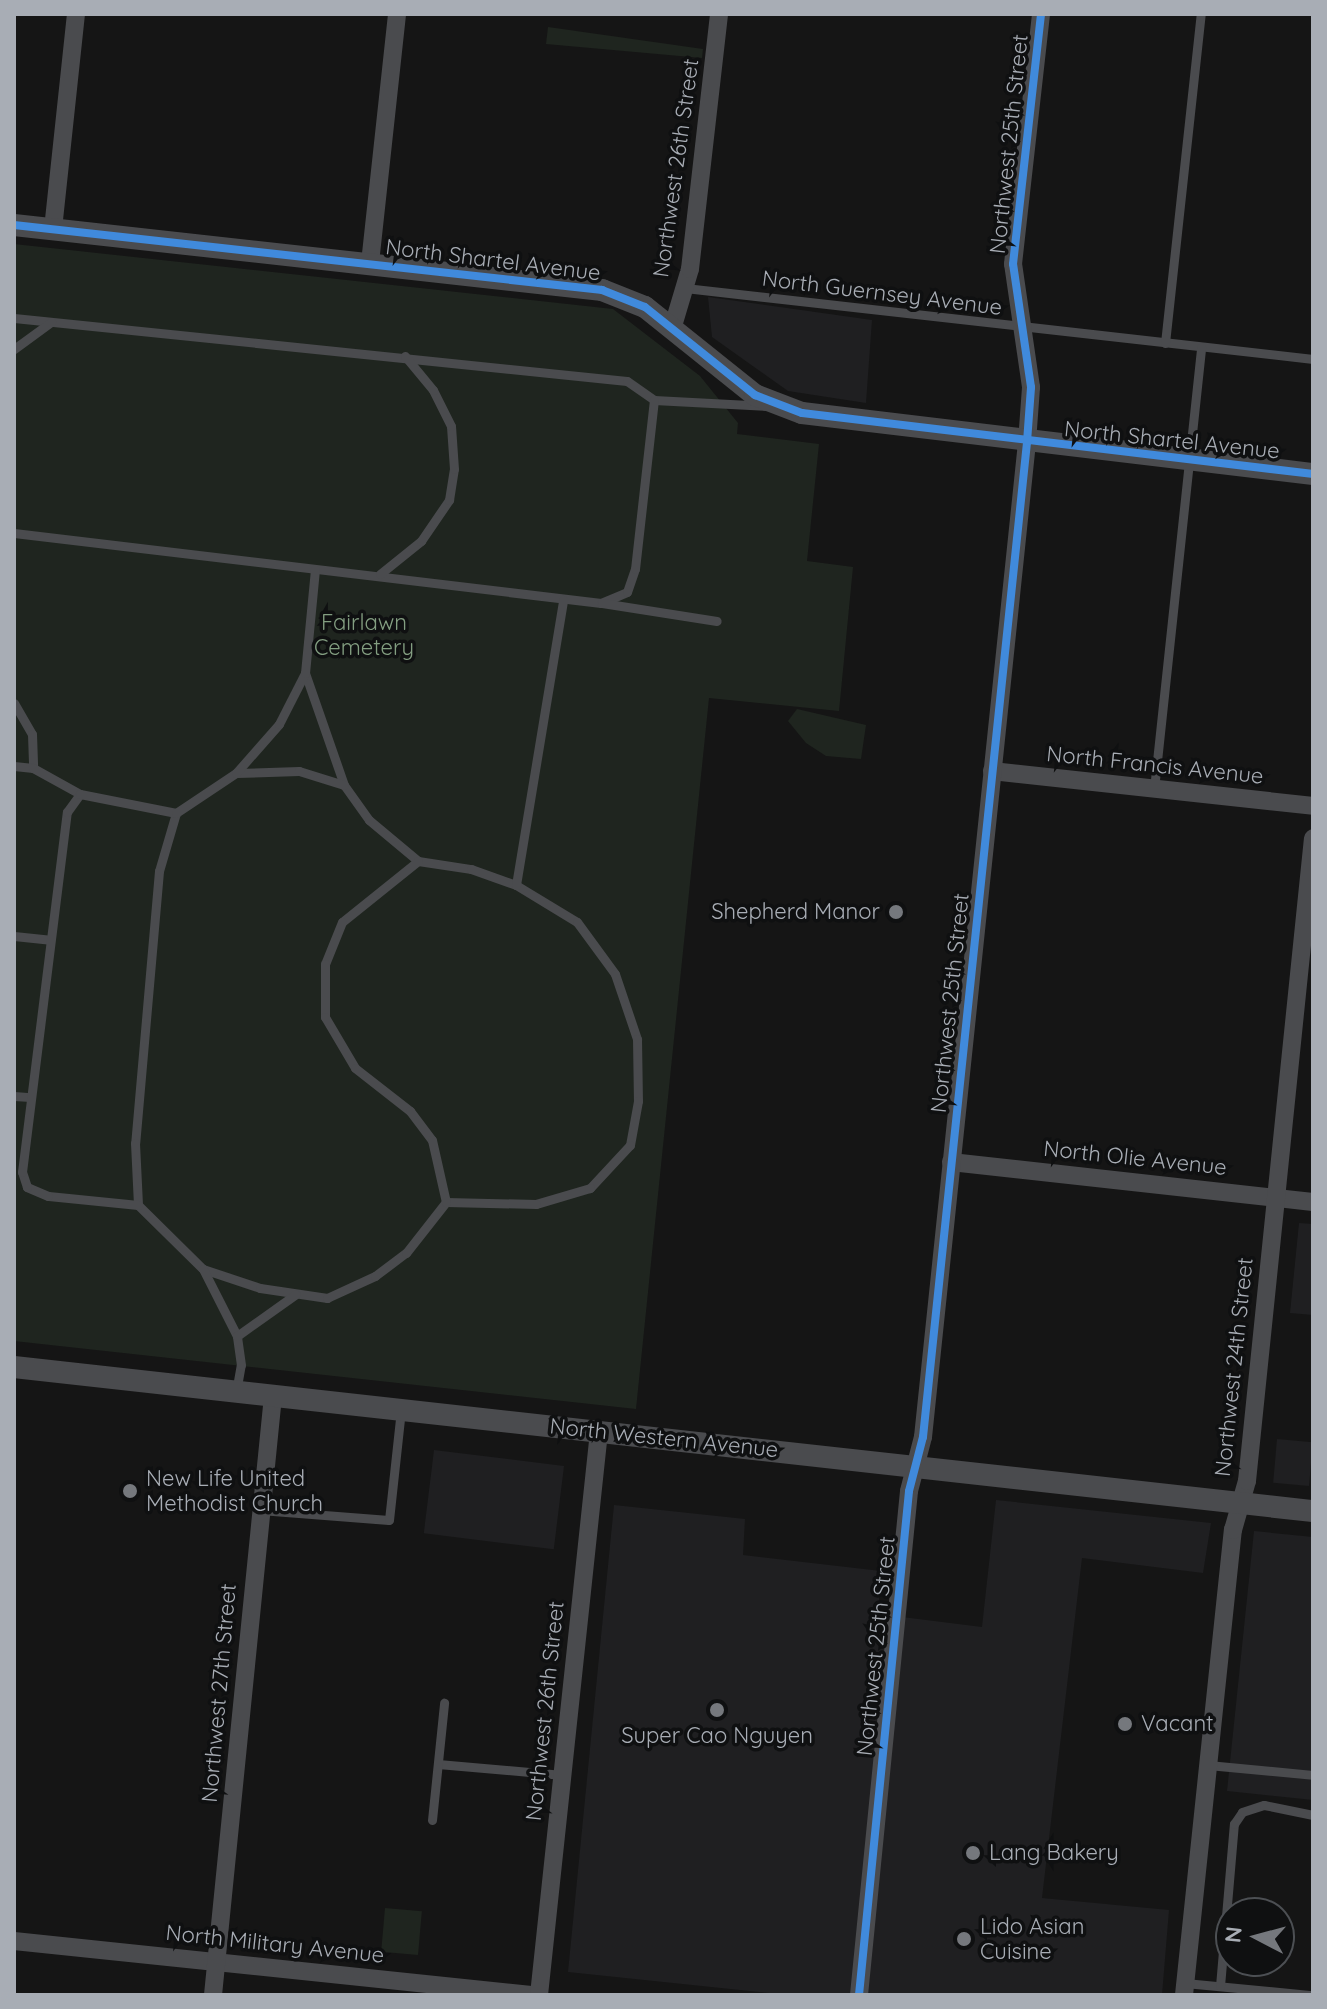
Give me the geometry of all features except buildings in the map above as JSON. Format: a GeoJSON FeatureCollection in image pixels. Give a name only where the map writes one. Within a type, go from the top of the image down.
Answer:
{"type":"FeatureCollection","features":[{"type":"Feature","properties":{"kind":"street"},"geometry":{"type":"LineString","coordinates":[[53,229],[76,14]]}},
{"type":"Feature","properties":{"kind":"street"},"geometry":{"type":"LineString","coordinates":[[370,263],[397,14]]}},
{"type":"Feature","properties":{"kind":"street","name":"Northwest 26th Street"},"geometry":{"type":"LineString","coordinates":[[673,326],[685,288],[719,14]]}},
{"type":"Feature","properties":{"kind":"street","name":"Northwest 25th Street"},"geometry":{"type":"LineString","coordinates":[[859,1995],[907,1513],[916,1466],[951,1162],[1027,442],[1031,387],[1013,264],[1041,14]]}},
{"type":"Feature","properties":{"kind":"street","name":"North Shartel Avenue"},"geometry":{"type":"LineString","coordinates":[[14,225],[602,290],[645,307],[673,326],[738,384],[779,406],[843,421],[1313,474]]}},
{"type":"Feature","properties":{"kind":"street","name":"North Francis Avenue"},"geometry":{"type":"LineString","coordinates":[[992,771],[1313,806]]}},
{"type":"Feature","properties":{"kind":"street","name":"Northwest 24th Street"},"geometry":{"type":"LineString","coordinates":[[1185,1989],[1233,1530],[1241,1502],[1313,838]]}},
{"type":"Feature","properties":{"kind":"street","name":"North Olie Avenue"},"geometry":{"type":"LineString","coordinates":[[951,1162],[1313,1202]]}},
{"type":"Feature","properties":{"kind":"street","name":"North Western Avenue"},"geometry":{"type":"LineString","coordinates":[[14,1367],[1313,1511]]}},
{"type":"Feature","properties":{"kind":"street","name":"Northwest 27th Street"},"geometry":{"type":"LineString","coordinates":[[213,1995],[273,1396]]}},
{"type":"Feature","properties":{"kind":"street","name":"Northwest 26th Street"},"geometry":{"type":"LineString","coordinates":[[539,1995],[599,1432]]}},
{"type":"Feature","properties":{"kind":"street","name":"North Military Avenue"},"geometry":{"type":"LineString","coordinates":[[14,1941],[531,1995]]}},
{"type":"Feature","properties":{"kind":"lane"},"geometry":{"type":"LineString","coordinates":[[1165,343],[1201,14]]}},
{"type":"Feature","properties":{"kind":"lane","name":"North Guernsey Avenue"},"geometry":{"type":"LineString","coordinates":[[685,288],[1313,359]]}},
{"type":"Feature","properties":{"kind":"lane"},"geometry":{"type":"LineString","coordinates":[[14,318],[627,381],[654,400],[779,406]]}},
{"type":"Feature","properties":{"kind":"lane"},"geometry":{"type":"LineString","coordinates":[[14,349],[51,322]]}},
{"type":"Feature","properties":{"kind":"lane"},"geometry":{"type":"LineString","coordinates":[[1154,791],[1201,347]]}},
{"type":"Feature","properties":{"kind":"lane"},"geometry":{"type":"LineString","coordinates":[[380,574],[428,531],[449,500],[454,469],[451,426],[433,390],[405,356]]}},
{"type":"Feature","properties":{"kind":"lane"},"geometry":{"type":"LineString","coordinates":[[601,603],[627,592],[635,569],[654,400]]}},
{"type":"Feature","properties":{"kind":"lane"},"geometry":{"type":"LineString","coordinates":[[14,533],[380,574],[717,621]]}},
{"type":"Feature","properties":{"kind":"lane"},"geometry":{"type":"LineString","coordinates":[[138,1205],[135,1143],[159,871],[176,813],[236,773],[279,724],[305,673],[315,569]]}},
{"type":"Feature","properties":{"kind":"lane"},"geometry":{"type":"LineString","coordinates":[[516,885],[563,600]]}},
{"type":"Feature","properties":{"kind":"lane"},"geometry":{"type":"LineString","coordinates":[[305,673],[344,785],[369,820],[418,861],[471,869],[516,885],[577,922],[615,974],[637,1039],[638,1101],[630,1145],[590,1188],[536,1204],[446,1202]]}},
{"type":"Feature","properties":{"kind":"lane"},"geometry":{"type":"LineString","coordinates":[[14,703],[32,734],[33,768]]}},
{"type":"Feature","properties":{"kind":"lane"},"geometry":{"type":"LineString","coordinates":[[14,766],[33,768],[80,794],[176,813]]}},
{"type":"Feature","properties":{"kind":"lane"},"geometry":{"type":"LineString","coordinates":[[236,773],[299,771],[344,785]]}},
{"type":"Feature","properties":{"kind":"lane"},"geometry":{"type":"LineString","coordinates":[[80,794],[67,812],[22,1172],[27,1187],[48,1196],[138,1205],[203,1269],[237,1336],[241,1365],[236,1392]]}},
{"type":"Feature","properties":{"kind":"lane"},"geometry":{"type":"LineString","coordinates":[[418,861],[342,922],[325,964],[325,1017],[355,1068],[410,1111],[432,1140],[446,1202]]}},
{"type":"Feature","properties":{"kind":"lane"},"geometry":{"type":"LineString","coordinates":[[14,936],[50,940]]}},
{"type":"Feature","properties":{"kind":"lane"},"geometry":{"type":"LineString","coordinates":[[14,1096],[30,1097]]}},
{"type":"Feature","properties":{"kind":"lane"},"geometry":{"type":"LineString","coordinates":[[203,1269],[296,1294],[327,1298],[375,1276],[406,1253],[446,1202]]}},
{"type":"Feature","properties":{"kind":"lane"},"geometry":{"type":"LineString","coordinates":[[237,1336],[296,1294]]}},
{"type":"Feature","properties":{"kind":"lane"},"geometry":{"type":"LineString","coordinates":[[260,1510],[389,1520],[401,1410]]}},
{"type":"Feature","properties":{"kind":"lane"},"geometry":{"type":"LineString","coordinates":[[432,1820],[444,1703]]}},
{"type":"Feature","properties":{"kind":"lane"},"geometry":{"type":"LineString","coordinates":[[438,1764],[563,1775]]}},
{"type":"Feature","properties":{"kind":"lane"},"geometry":{"type":"LineString","coordinates":[[1208,1765],[1313,1775]]}},
{"type":"Feature","properties":{"kind":"lane"},"geometry":{"type":"LineString","coordinates":[[1220,1986],[1234,1824],[1242,1812],[1264,1805],[1313,1815]]}},
{"type":"Feature","properties":{"kind":"lane"},"geometry":{"type":"LineString","coordinates":[[1185,1989],[1220,1986],[1309,1995]]}},
{"type":"Feature","properties":{"kind":"shaded area"},"geometry":{"type":"Polygon","coordinates":[[[708,297],[872,320],[866,403],[788,391],[712,337],[708,297]]]}},
{"type":"Feature","properties":{"kind":"shaded area"},"geometry":{"type":"Polygon","coordinates":[[[1299,1223],[1313,1224],[1313,1315],[1290,1313],[1299,1223]]]}},
{"type":"Feature","properties":{"kind":"shaded area"},"geometry":{"type":"Polygon","coordinates":[[[1277,1439],[1313,1442],[1309,1486],[1273,1483],[1277,1439]]]}},
{"type":"Feature","properties":{"kind":"shaded area"},"geometry":{"type":"Polygon","coordinates":[[[434,1450],[564,1466],[554,1549],[424,1533],[434,1450]]]}},
{"type":"Feature","properties":{"kind":"shaded area"},"geometry":{"type":"Polygon","coordinates":[[[996,1500],[1211,1523],[1203,1573],[1082,1558],[1042,1898],[1169,1910],[1162,1995],[787,1995],[568,1972],[614,1505],[745,1519],[743,1555],[881,1571],[878,1614],[982,1627],[996,1500]]]}},
{"type":"Feature","properties":{"kind":"shaded area"},"geometry":{"type":"Polygon","coordinates":[[[1254,1531],[1313,1537],[1313,1800],[1227,1791],[1254,1531]]]}},
{"type":"Feature","properties":{"kind":"green space"},"geometry":{"type":"Polygon","coordinates":[[[548,27],[703,49],[702,58],[546,44],[548,27]]]}},
{"type":"Feature","properties":{"kind":"green space","name":"Fairlawn Cemetery"},"geometry":{"type":"Polygon","coordinates":[[[14,244],[613,309],[700,376],[738,423],[737,434],[819,444],[807,561],[853,567],[839,711],[709,698],[636,1409],[14,1341],[14,244]]]}},
{"type":"Feature","properties":{"kind":"green space"},"geometry":{"type":"Polygon","coordinates":[[[797,709],[866,725],[861,759],[826,756],[806,743],[788,721],[797,709]]]}},
{"type":"Feature","properties":{"kind":"green space"},"geometry":{"type":"Polygon","coordinates":[[[385,1908],[422,1911],[418,1955],[381,1952],[385,1908]]]}},
{"type":"Feature","properties":{"kind":"cycle path"},"geometry":{"type":"LineString","coordinates":[[859,1995],[909,1491],[923,1437],[1027,442],[1031,387],[1013,264],[1041,14]]}},
{"type":"Feature","properties":{"kind":"cycle path"},"geometry":{"type":"LineString","coordinates":[[14,225],[602,290],[645,307],[755,395],[802,413],[1313,474]]}},
{"type":"Feature","properties":{"kind":"place","name":"Shepherd Manor"},"geometry":{"type":"Point","coordinates":[896,912]}},
{"type":"Feature","properties":{"kind":"place","name":"New Life United Methodist Church"},"geometry":{"type":"Point","coordinates":[130,1491]}},
{"type":"Feature","properties":{"kind":"place","name":"Super Cao Nguyen"},"geometry":{"type":"Point","coordinates":[717,1710]}},
{"type":"Feature","properties":{"kind":"place","name":"Vacant"},"geometry":{"type":"Point","coordinates":[1125,1724]}},
{"type":"Feature","properties":{"kind":"place","name":"Lang Bakery"},"geometry":{"type":"Point","coordinates":[973,1853]}},
{"type":"Feature","properties":{"kind":"place","name":"Lido Asian Cuisine"},"geometry":{"type":"Point","coordinates":[964,1939]}}]}
